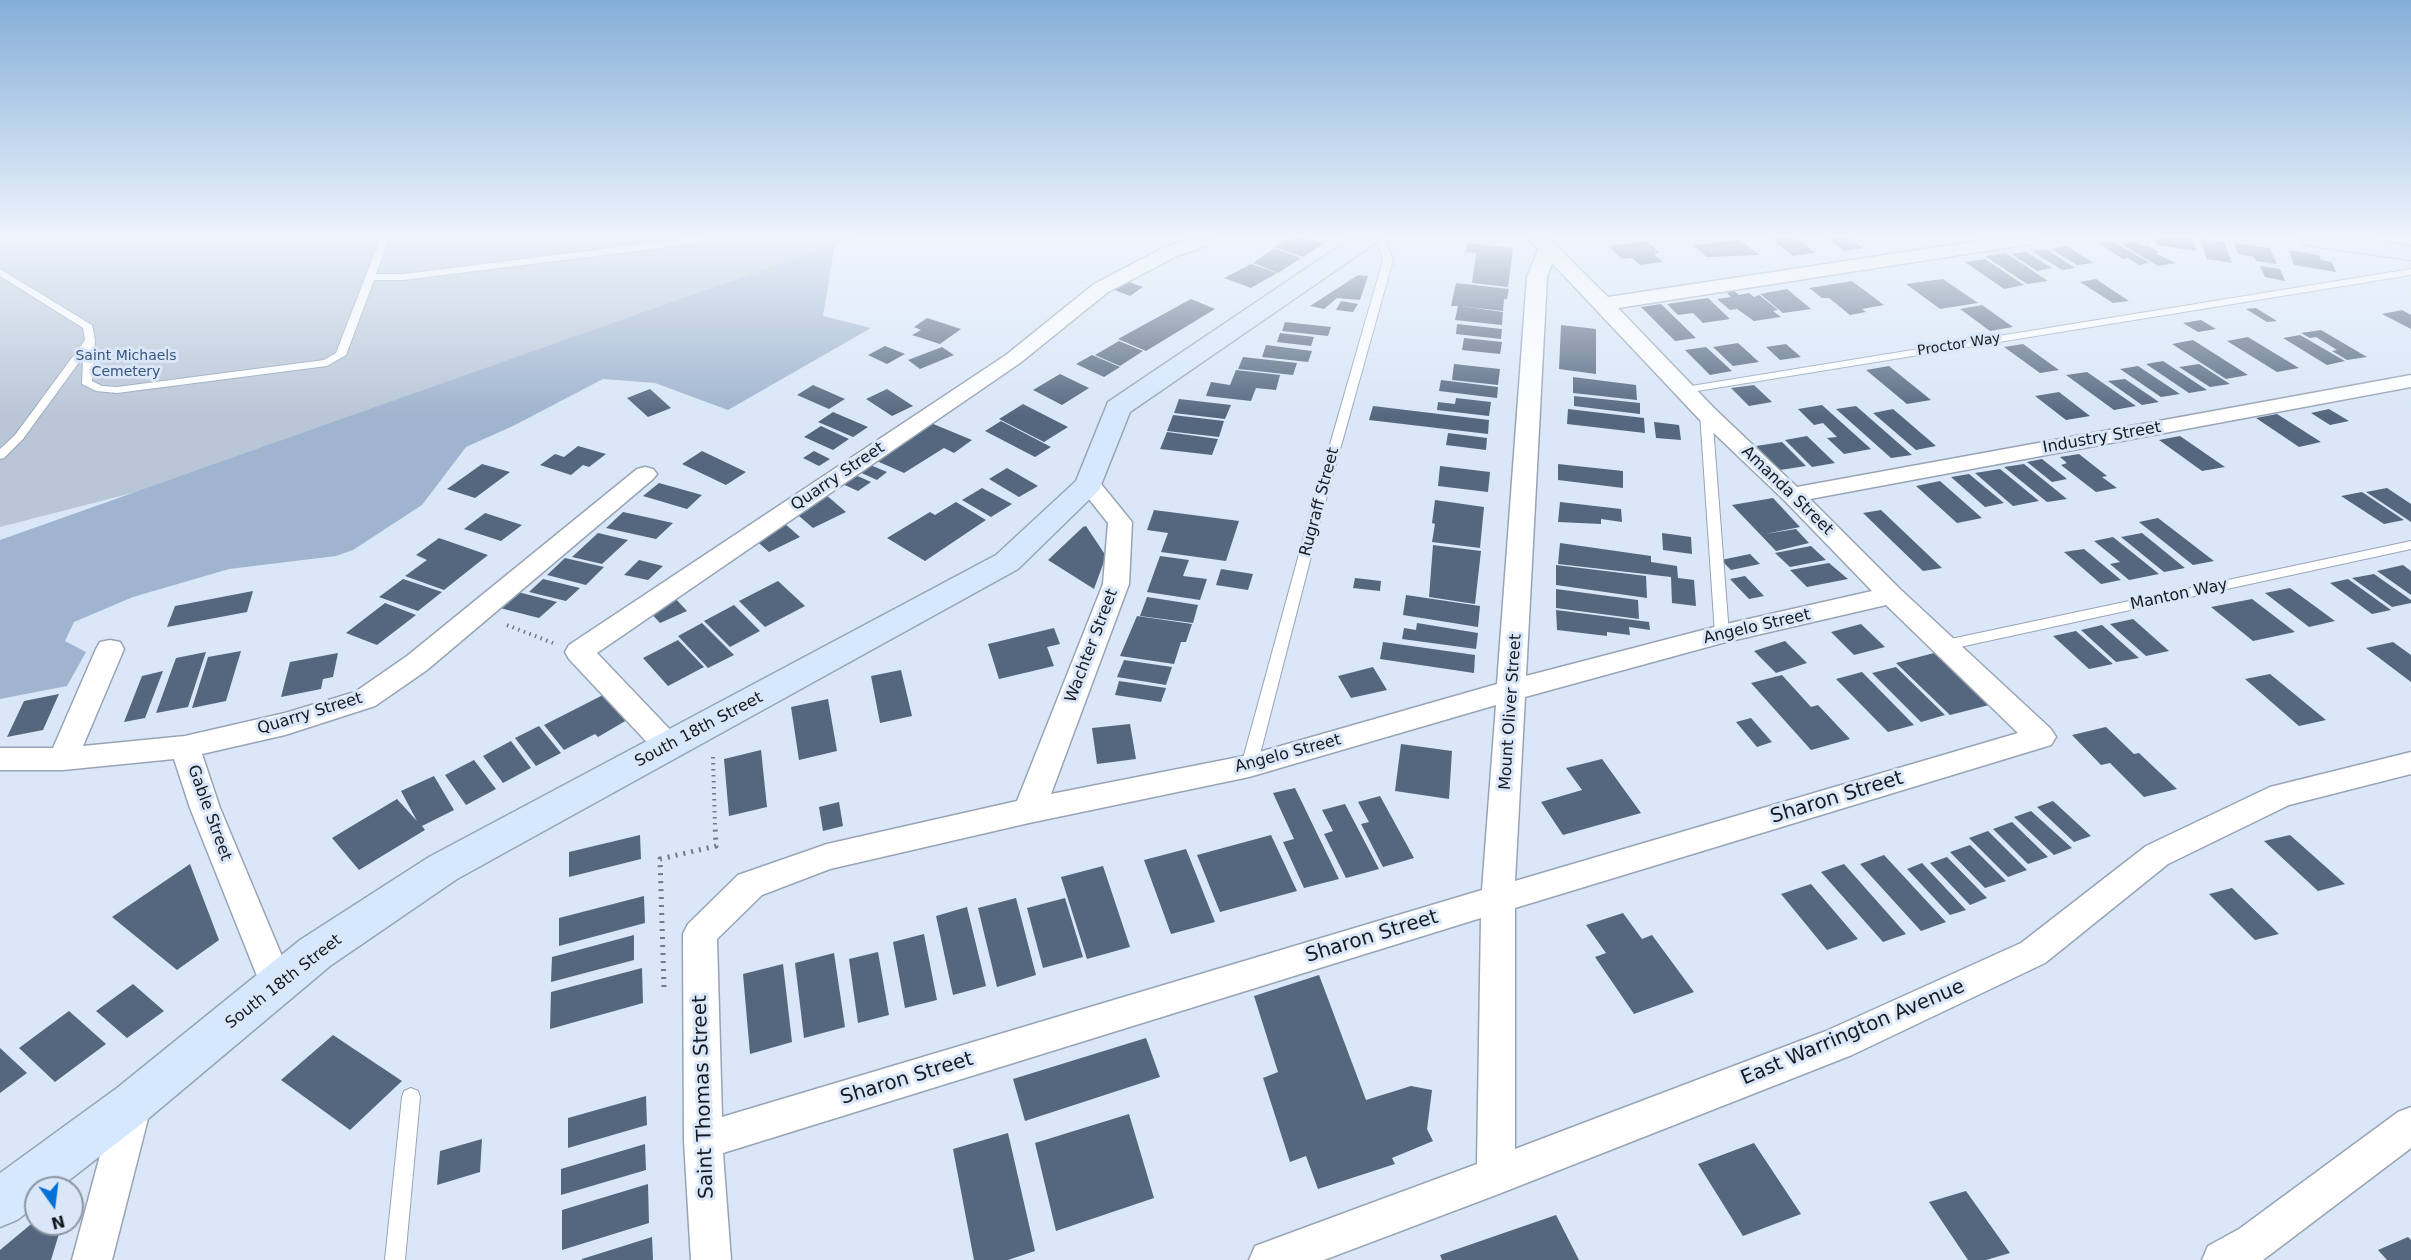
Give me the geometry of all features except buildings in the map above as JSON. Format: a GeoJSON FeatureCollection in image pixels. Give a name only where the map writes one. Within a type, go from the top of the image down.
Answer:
{"type":"FeatureCollection","features":[{"type":"Feature","properties":{"kind":"main road","name":"South 18th Street"},"geometry":{"type":"LineString","coordinates":[[0,1203],[133,1103],[315,953],[443,868],[1007,562],[1089,484],[1118,408],[1280,298]]}},
{"type":"Feature","properties":{"kind":"street","name":"Quarry Street"},"geometry":{"type":"LineString","coordinates":[[579,652],[1013,359],[1089,298]]}},
{"type":"Feature","properties":{"kind":"street","name":"Mount Oliver Street"},"geometry":{"type":"LineString","coordinates":[[1496,1176],[1498,899],[1537,298]]}},
{"type":"Feature","properties":{"kind":"street","name":"Amanda Street"},"geometry":{"type":"LineString","coordinates":[[1597,298],[1706,413],[2041,737]]}},
{"type":"Feature","properties":{"kind":"street"},"geometry":{"type":"LineString","coordinates":[[1603,304],[1644,298]]}},
{"type":"Feature","properties":{"kind":"street","name":"Industry Street"},"geometry":{"type":"LineString","coordinates":[[1792,495],[2411,381]]}},
{"type":"Feature","properties":{"kind":"street","name":"Quarry Street"},"geometry":{"type":"LineString","coordinates":[[185,747],[285,724],[365,699],[417,663],[645,474]]}},
{"type":"Feature","properties":{"kind":"street","name":"Wachter Street"},"geometry":{"type":"LineString","coordinates":[[1029,812],[1116,584],[1120,522],[1089,484]]}},
{"type":"Feature","properties":{"kind":"street","name":"Angelo Street"},"geometry":{"type":"LineString","coordinates":[[700,934],[750,885],[827,857],[1249,766],[1512,690],[1722,634],[1892,595]]}},
{"type":"Feature","properties":{"kind":"street"},"geometry":{"type":"LineString","coordinates":[[63,759],[110,649]]}},
{"type":"Feature","properties":{"kind":"street"},"geometry":{"type":"LineString","coordinates":[[579,652],[668,746]]}},
{"type":"Feature","properties":{"kind":"street","name":"Sharon Street"},"geometry":{"type":"LineString","coordinates":[[703,1141],[1498,899],[2041,737]]}},
{"type":"Feature","properties":{"kind":"street","name":"Gable Street"},"geometry":{"type":"LineString","coordinates":[[0,759],[63,759],[185,747],[205,808],[277,985]]}},
{"type":"Feature","properties":{"kind":"street","name":"East Warrington Avenue"},"geometry":{"type":"LineString","coordinates":[[1269,1260],[1496,1176],[1839,1043],[2033,953],[2157,855],[2281,795],[2411,763]]}},
{"type":"Feature","properties":{"kind":"street","name":"Saint Thomas Street"},"geometry":{"type":"LineString","coordinates":[[700,934],[703,1141],[711,1260]]}},
{"type":"Feature","properties":{"kind":"street"},"geometry":{"type":"LineString","coordinates":[[92,1260],[133,1103]]}},
{"type":"Feature","properties":{"kind":"street"},"geometry":{"type":"LineString","coordinates":[[2222,1260],[2253,1244],[2411,1125]]}},
{"type":"Feature","properties":{"kind":"lane"},"geometry":{"type":"LineString","coordinates":[[41,298],[88,327],[90,340],[86,382],[100,390],[117,390],[327,363],[341,355],[362,298]]}},
{"type":"Feature","properties":{"kind":"lane","name":"Rugraff Street"},"geometry":{"type":"LineString","coordinates":[[1249,766],[1316,514],[1377,298]]}},
{"type":"Feature","properties":{"kind":"lane","name":"Proctor Way"},"geometry":{"type":"LineString","coordinates":[[1685,390],[2252,298]]}},
{"type":"Feature","properties":{"kind":"lane"},"geometry":{"type":"LineString","coordinates":[[0,456],[19,437],[90,340]]}},
{"type":"Feature","properties":{"kind":"lane"},"geometry":{"type":"LineString","coordinates":[[1706,413],[1722,634]]}},
{"type":"Feature","properties":{"kind":"lane","name":"Manton Way"},"geometry":{"type":"LineString","coordinates":[[1946,645],[2411,545]]}},
{"type":"Feature","properties":{"kind":"lane"},"geometry":{"type":"LineString","coordinates":[[395,1260],[411,1097]]}},
{"type":"Feature","properties":{"kind":"path"},"geometry":{"type":"LineString","coordinates":[[477,611],[526,633],[579,652]]}},
{"type":"Feature","properties":{"kind":"green space","name":"Saint Michaels Cemetery"},"geometry":{"type":"Polygon","coordinates":[[[0,298],[684,298],[140,491],[0,527],[0,298]]]}},
{"type":"Feature","properties":{"kind":"shaded area"},"geometry":{"type":"Polygon","coordinates":[[[683,298],[826,298],[823,316],[871,328],[728,410],[655,383],[603,379],[513,426],[466,447],[422,505],[353,550],[336,556],[229,569],[133,597],[74,622],[65,641],[86,652],[67,686],[0,699],[0,540],[683,298]]]}}]}
